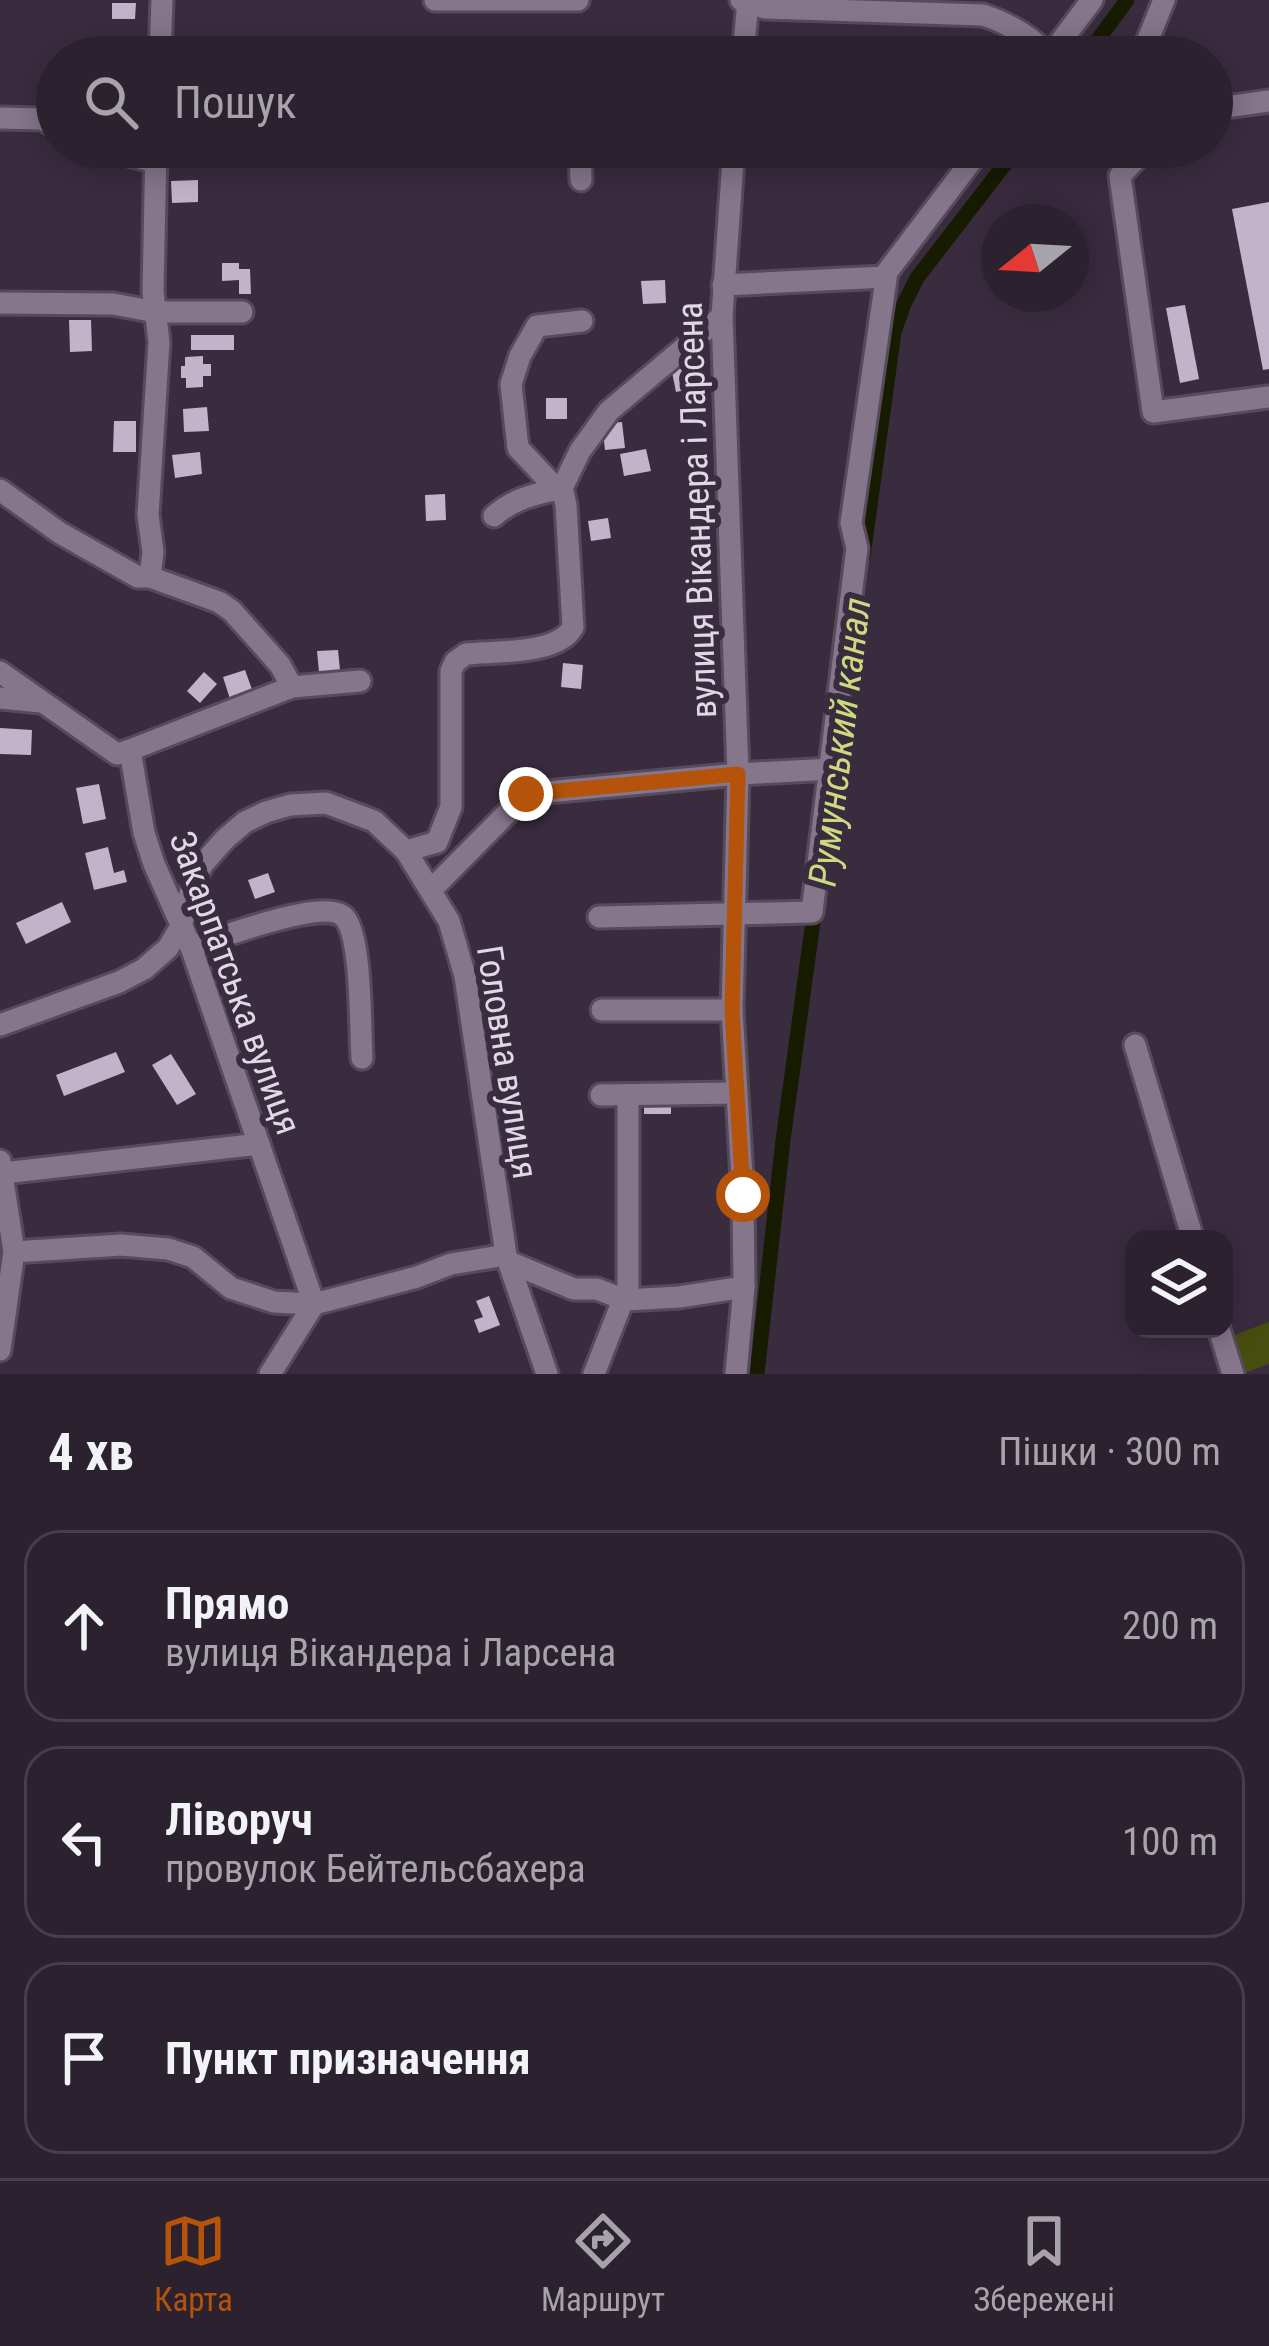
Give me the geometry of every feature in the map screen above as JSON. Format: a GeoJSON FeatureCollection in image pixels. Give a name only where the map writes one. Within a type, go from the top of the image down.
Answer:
{"type":"FeatureCollection","features":[{"type":"Feature","properties":{"kind":"street"},"geometry":{"type":"LineString","coordinates":[[161,36],[162,0]]}},
{"type":"Feature","properties":{"kind":"street"},"geometry":{"type":"LineString","coordinates":[[434,0],[578,0]]}},
{"type":"Feature","properties":{"kind":"street"},"geometry":{"type":"LineString","coordinates":[[1065,36],[1092,0]]}},
{"type":"Feature","properties":{"kind":"street"},"geometry":{"type":"LineString","coordinates":[[1149,36],[1164,0]]}},
{"type":"Feature","properties":{"kind":"street"},"geometry":{"type":"LineString","coordinates":[[744,36],[746,1],[765,8],[983,15],[1026,36]]}},
{"type":"Feature","properties":{"kind":"street"},"geometry":{"type":"LineString","coordinates":[[1233,106],[1269,100]]}},
{"type":"Feature","properties":{"kind":"street"},"geometry":{"type":"LineString","coordinates":[[0,118],[36,119]]}},
{"type":"Feature","properties":{"kind":"street"},"geometry":{"type":"LineString","coordinates":[[150,577],[153,552],[148,515],[159,342],[152,292],[156,168]]}},
{"type":"Feature","properties":{"kind":"street"},"geometry":{"type":"LineString","coordinates":[[581,168],[581,180]]}},
{"type":"Feature","properties":{"kind":"street","name":"вулиця Вікандера і Ларсена"},"geometry":{"type":"LineString","coordinates":[[732,168],[722,316],[738,774],[732,1010],[744,1287],[736,1374]]}},
{"type":"Feature","properties":{"kind":"street"},"geometry":{"type":"LineString","coordinates":[[599,917],[812,912],[857,548],[851,523],[886,277],[966,168]]}},
{"type":"Feature","properties":{"kind":"street"},"geometry":{"type":"LineString","coordinates":[[1127,168],[1120,176],[1153,412],[1269,398]]}},
{"type":"Feature","properties":{"kind":"street"},"geometry":{"type":"LineString","coordinates":[[723,285],[886,277]]}},
{"type":"Feature","properties":{"kind":"street"},"geometry":{"type":"LineString","coordinates":[[0,303],[242,312]]}},
{"type":"Feature","properties":{"kind":"street"},"geometry":{"type":"LineString","coordinates":[[406,851],[437,842],[451,807],[451,671],[455,662],[466,654],[553,646],[567,638],[573,627],[562,488],[580,451],[609,411],[722,316]]}},
{"type":"Feature","properties":{"kind":"street"},"geometry":{"type":"LineString","coordinates":[[562,488],[550,482],[518,448],[511,384],[536,326],[582,321]]}},
{"type":"Feature","properties":{"kind":"street"},"geometry":{"type":"LineString","coordinates":[[494,516],[508,503],[562,488]]}},
{"type":"Feature","properties":{"kind":"street"},"geometry":{"type":"LineString","coordinates":[[0,490],[90,551],[138,577],[219,602],[280,665],[292,687]]}},
{"type":"Feature","properties":{"kind":"street"},"geometry":{"type":"LineString","coordinates":[[0,672],[117,754],[292,687],[359,681]]}},
{"type":"Feature","properties":{"kind":"street"},"geometry":{"type":"LineString","coordinates":[[0,698],[44,703]]}},
{"type":"Feature","properties":{"kind":"street","name":"Закарпатська вулиця"},"geometry":{"type":"LineString","coordinates":[[130,750],[154,864],[186,937],[314,1304]]}},
{"type":"Feature","properties":{"kind":"street"},"geometry":{"type":"LineString","coordinates":[[431,890],[526,794],[832,770]]}},
{"type":"Feature","properties":{"kind":"street","name":"Головна вулиця"},"geometry":{"type":"LineString","coordinates":[[0,1025],[119,982],[186,937],[190,893],[202,865],[244,822],[290,805],[326,803],[374,821],[406,851],[449,921],[465,976],[507,1258],[547,1374]]}},
{"type":"Feature","properties":{"kind":"street"},"geometry":{"type":"LineString","coordinates":[[186,937],[324,910],[337,912],[345,918],[356,954],[362,1058]]}},
{"type":"Feature","properties":{"kind":"street"},"geometry":{"type":"LineString","coordinates":[[602,1010],[732,1010]]}},
{"type":"Feature","properties":{"kind":"street"},"geometry":{"type":"LineString","coordinates":[[1136,1045],[1190,1230]]}},
{"type":"Feature","properties":{"kind":"street"},"geometry":{"type":"LineString","coordinates":[[601,1095],[735,1093]]}},
{"type":"Feature","properties":{"kind":"street"},"geometry":{"type":"LineString","coordinates":[[594,1374],[628,1287],[628,1095]]}},
{"type":"Feature","properties":{"kind":"street"},"geometry":{"type":"LineString","coordinates":[[0,1350],[14,1252],[2,1167],[259,1144]]}},
{"type":"Feature","properties":{"kind":"street"},"geometry":{"type":"LineString","coordinates":[[14,1252],[121,1245],[168,1249],[193,1257],[231,1288],[274,1302],[314,1304],[451,1264],[507,1258],[574,1288],[597,1289],[625,1300],[744,1287]]}},
{"type":"Feature","properties":{"kind":"street"},"geometry":{"type":"LineString","coordinates":[[270,1374],[314,1304]]}},
{"type":"Feature","properties":{"kind":"street"},"geometry":{"type":"LineString","coordinates":[[1222,1338],[1233,1374]]}},
{"type":"Feature","properties":{"kind":"green space"},"geometry":{"type":"Polygon","coordinates":[[[1269,1322],[1269,1364],[1242,1374],[1229,1338],[1269,1322]]]}},
{"type":"Feature","properties":{"kind":"building"},"geometry":{"type":"Polygon","coordinates":[[[112,3],[136,3],[135,19],[112,19],[112,3]]]}},
{"type":"Feature","properties":{"kind":"building"},"geometry":{"type":"Polygon","coordinates":[[[198,180],[198,202],[172,203],[171,181],[198,180]]]}},
{"type":"Feature","properties":{"kind":"building"},"geometry":{"type":"Polygon","coordinates":[[[1269,202],[1269,369],[1263,370],[1232,209],[1269,202]]]}},
{"type":"Feature","properties":{"kind":"building"},"geometry":{"type":"Polygon","coordinates":[[[222,263],[250,269],[251,294],[239,294],[239,280],[222,281],[222,263]]]}},
{"type":"Feature","properties":{"kind":"building"},"geometry":{"type":"Polygon","coordinates":[[[665,280],[666,303],[643,304],[641,281],[665,280]]]}},
{"type":"Feature","properties":{"kind":"building"},"geometry":{"type":"Polygon","coordinates":[[[1185,305],[1199,379],[1180,383],[1166,308],[1185,305]]]}},
{"type":"Feature","properties":{"kind":"building"},"geometry":{"type":"Polygon","coordinates":[[[69,320],[91,320],[92,351],[70,352],[69,320]]]}},
{"type":"Feature","properties":{"kind":"building"},"geometry":{"type":"Polygon","coordinates":[[[191,335],[234,335],[234,350],[191,350],[191,335]]]}},
{"type":"Feature","properties":{"kind":"building"},"geometry":{"type":"Polygon","coordinates":[[[706,354],[708,366],[692,369],[696,388],[676,392],[670,362],[706,354]]]}},
{"type":"Feature","properties":{"kind":"building"},"geometry":{"type":"Polygon","coordinates":[[[203,356],[203,364],[211,364],[211,376],[203,376],[203,387],[186,388],[186,378],[181,378],[185,357],[203,356]]]}},
{"type":"Feature","properties":{"kind":"building"},"geometry":{"type":"Polygon","coordinates":[[[546,398],[567,398],[567,419],[546,419],[546,398]]]}},
{"type":"Feature","properties":{"kind":"building"},"geometry":{"type":"Polygon","coordinates":[[[207,407],[209,431],[184,432],[183,409],[207,407]]]}},
{"type":"Feature","properties":{"kind":"building"},"geometry":{"type":"Polygon","coordinates":[[[114,421],[136,421],[136,452],[113,452],[114,421]]]}},
{"type":"Feature","properties":{"kind":"building"},"geometry":{"type":"Polygon","coordinates":[[[622,422],[625,448],[605,450],[602,424],[622,422]]]}},
{"type":"Feature","properties":{"kind":"building"},"geometry":{"type":"Polygon","coordinates":[[[646,449],[651,471],[624,476],[620,454],[646,449]]]}},
{"type":"Feature","properties":{"kind":"building"},"geometry":{"type":"Polygon","coordinates":[[[200,452],[202,474],[175,478],[172,455],[200,452]]]}},
{"type":"Feature","properties":{"kind":"building"},"geometry":{"type":"Polygon","coordinates":[[[445,494],[446,520],[426,521],[425,495],[445,494]]]}},
{"type":"Feature","properties":{"kind":"building"},"geometry":{"type":"Polygon","coordinates":[[[608,518],[611,538],[591,541],[588,521],[608,518]]]}},
{"type":"Feature","properties":{"kind":"building"},"geometry":{"type":"Polygon","coordinates":[[[338,650],[340,670],[319,672],[317,651],[338,650]]]}},
{"type":"Feature","properties":{"kind":"building"},"geometry":{"type":"Polygon","coordinates":[[[563,663],[583,665],[581,689],[561,687],[563,663]]]}},
{"type":"Feature","properties":{"kind":"building"},"geometry":{"type":"Polygon","coordinates":[[[245,670],[253,692],[230,699],[223,677],[245,670]]]}},
{"type":"Feature","properties":{"kind":"building"},"geometry":{"type":"Polygon","coordinates":[[[204,672],[217,684],[200,703],[187,691],[204,672]]]}},
{"type":"Feature","properties":{"kind":"building"},"geometry":{"type":"Polygon","coordinates":[[[0,728],[32,730],[31,755],[0,754],[0,728]]]}},
{"type":"Feature","properties":{"kind":"building"},"geometry":{"type":"Polygon","coordinates":[[[99,784],[106,819],[83,824],[76,788],[99,784]]]}},
{"type":"Feature","properties":{"kind":"building"},"geometry":{"type":"Polygon","coordinates":[[[108,847],[114,873],[124,870],[127,882],[94,890],[85,853],[108,847]]]}},
{"type":"Feature","properties":{"kind":"building"},"geometry":{"type":"Polygon","coordinates":[[[268,873],[275,892],[255,899],[248,880],[268,873]]]}},
{"type":"Feature","properties":{"kind":"building"},"geometry":{"type":"Polygon","coordinates":[[[62,902],[71,922],[26,944],[16,923],[62,902]]]}},
{"type":"Feature","properties":{"kind":"building"},"geometry":{"type":"Polygon","coordinates":[[[116,1052],[125,1072],[64,1096],[56,1075],[116,1052]]]}},
{"type":"Feature","properties":{"kind":"building"},"geometry":{"type":"Polygon","coordinates":[[[171,1054],[196,1094],[177,1105],[152,1065],[171,1054]]]}},
{"type":"Feature","properties":{"kind":"building"},"geometry":{"type":"Polygon","coordinates":[[[644,1100],[671,1100],[671,1114],[644,1114],[644,1100]]]}},
{"type":"Feature","properties":{"kind":"building"},"geometry":{"type":"Polygon","coordinates":[[[489,1296],[500,1325],[479,1333],[474,1320],[483,1317],[476,1301],[489,1296]]]}},
{"type":"Feature","properties":{"kind":"waterway","name":"Румунський канал"},"geometry":{"type":"LineString","coordinates":[[1100,36],[1127,0]]}},
{"type":"Feature","properties":{"kind":"waterway","name":"Румунський канал"},"geometry":{"type":"LineString","coordinates":[[863,556],[894,332],[904,304],[917,278],[1002,168]]}},
{"type":"Feature","properties":{"kind":"waterway","name":"Румунський канал"},"geometry":{"type":"LineString","coordinates":[[757,1374],[815,907]]}},
{"type":"Feature","properties":{"kind":"route"},"geometry":{"type":"LineString","coordinates":[[526,794],[738,774],[732,1010],[743,1195]]}}]}
